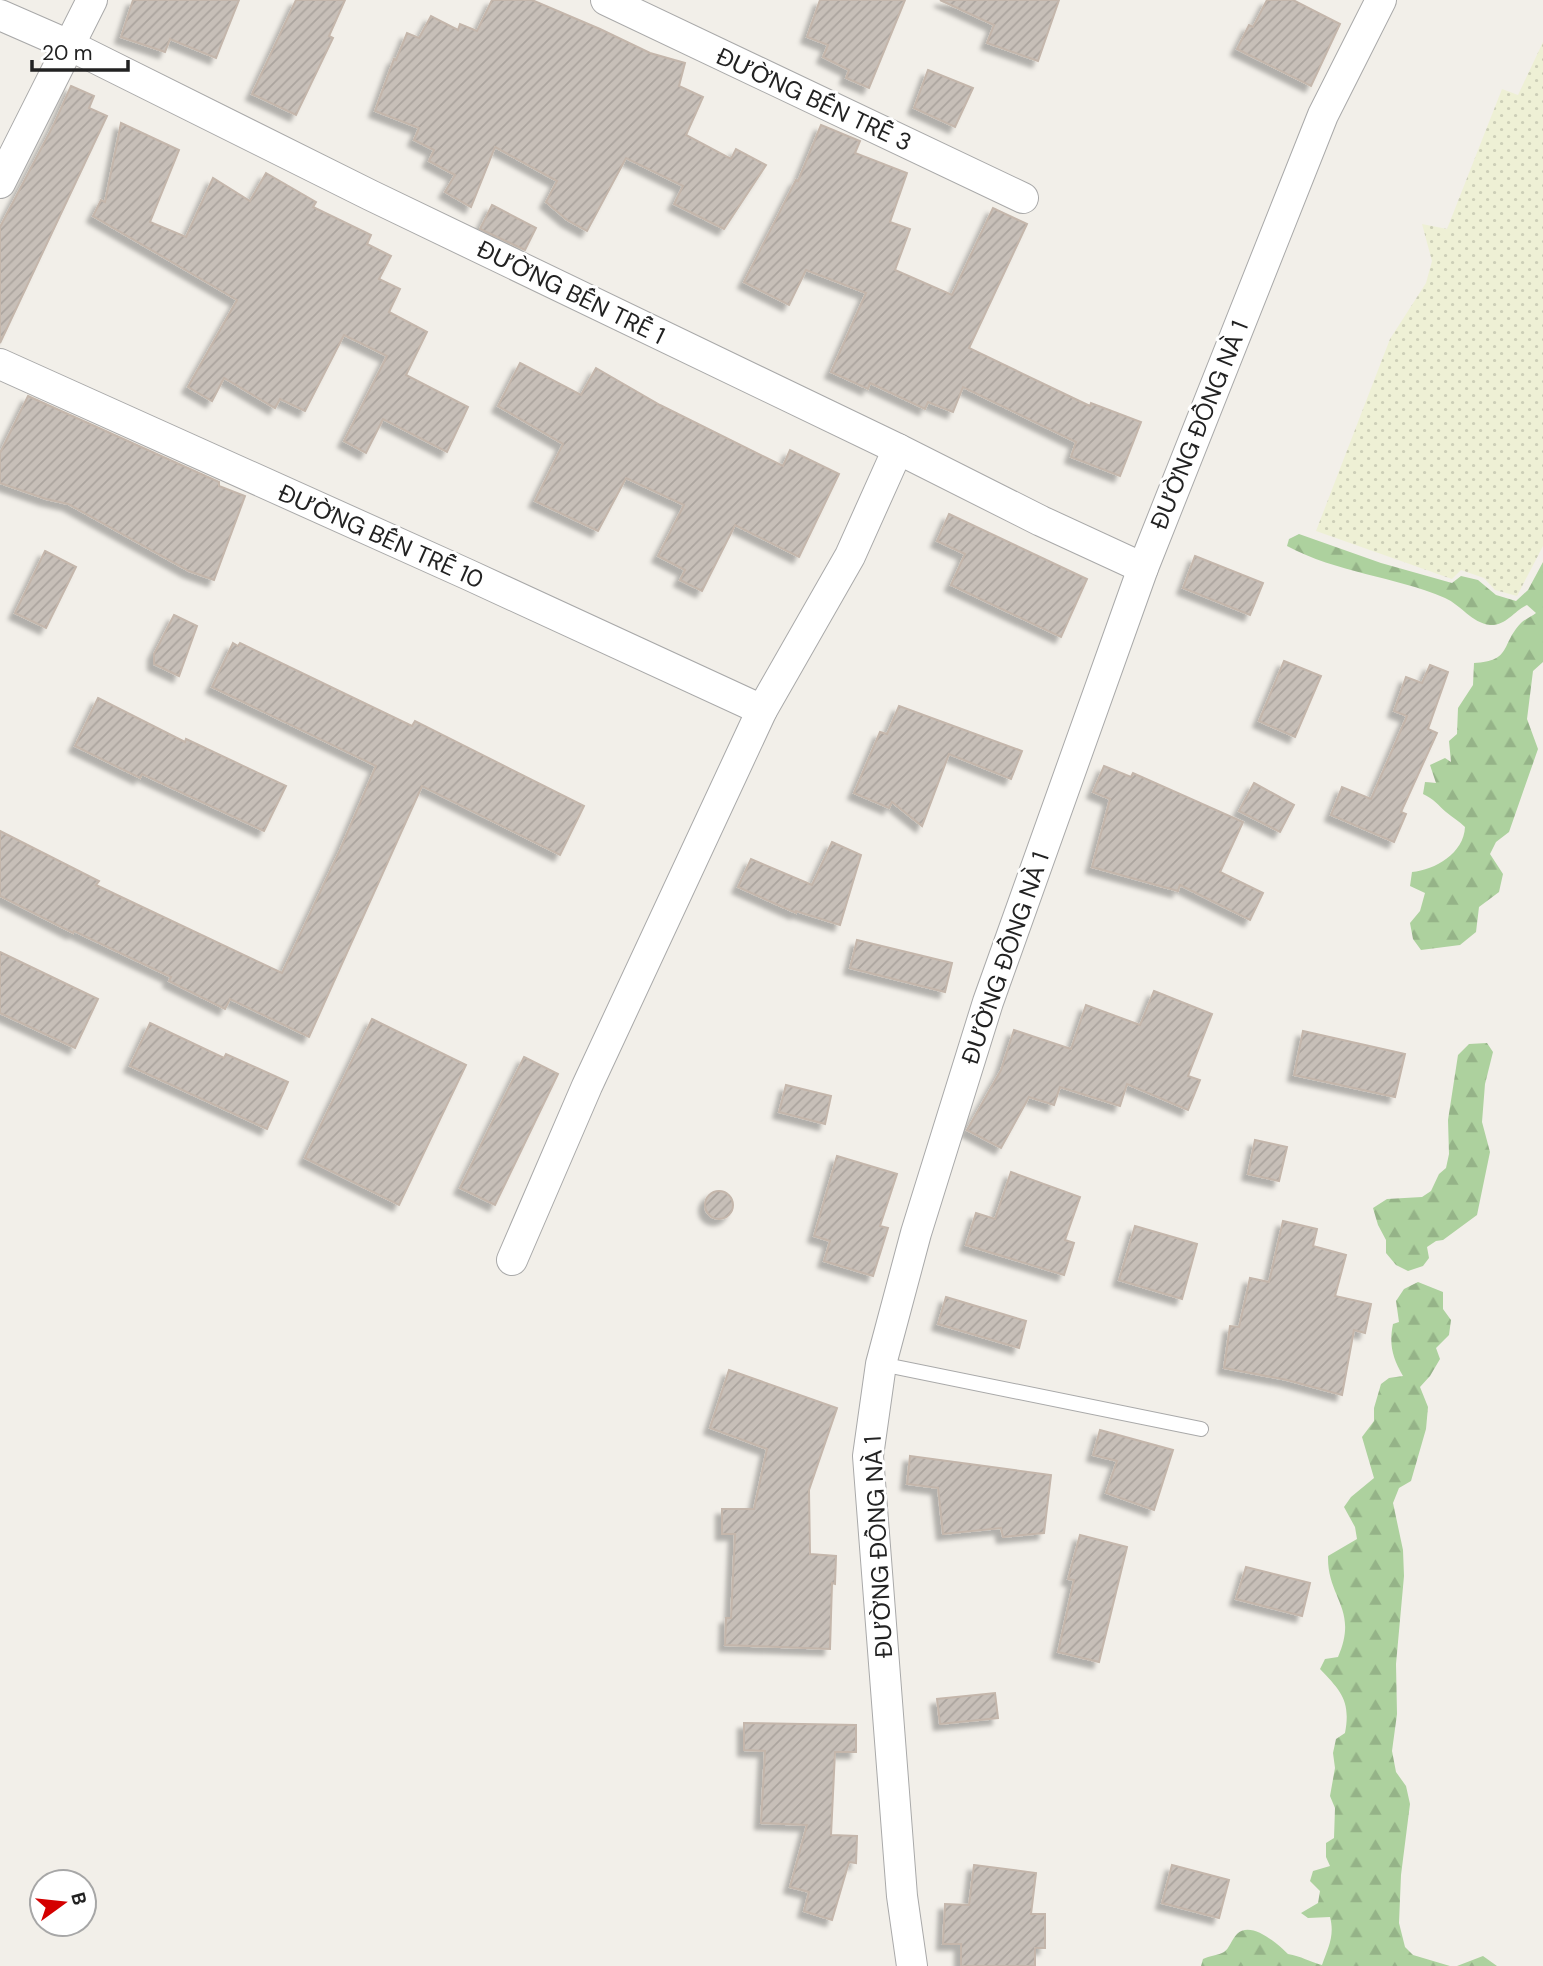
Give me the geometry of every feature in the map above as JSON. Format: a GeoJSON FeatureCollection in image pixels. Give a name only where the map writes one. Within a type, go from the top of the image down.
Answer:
{"type":"FeatureCollection","features":[{"type":"Feature","properties":{"kind":"street"},"geometry":{"type":"LineString","coordinates":[[0,184],[92,0]]}},
{"type":"Feature","properties":{"kind":"street","name":"ĐƯỜNG BẾN TRỄ 3"},"geometry":{"type":"LineString","coordinates":[[606,0],[1023,198]]}},
{"type":"Feature","properties":{"kind":"street","name":"ĐƯỜNG ĐỒNG NÀ 1"},"geometry":{"type":"LineString","coordinates":[[912,1966],[902,1895],[868,1456],[881,1364],[916,1233],[988,1002],[1143,568],[1323,115],[1381,0]]}},
{"type":"Feature","properties":{"kind":"street","name":"ĐƯỜNG BẾN TRỄ 1"},"geometry":{"type":"LineString","coordinates":[[0,15],[71,46],[382,201],[1143,568]]}},
{"type":"Feature","properties":{"kind":"street","name":"ĐƯỜNG BẾN TRỄ 10"},"geometry":{"type":"LineString","coordinates":[[0,364],[762,710]]}},
{"type":"Feature","properties":{"kind":"street"},"geometry":{"type":"LineString","coordinates":[[512,1260],[587,1086],[762,710],[850,556],[898,449]]}},
{"type":"Feature","properties":{"kind":"lane"},"geometry":{"type":"LineString","coordinates":[[881,1364],[1201,1429]]}},
{"type":"Feature","properties":{"kind":"green space"},"geometry":{"type":"Polygon","coordinates":[[[1543,42],[1543,546],[1517,596],[1495,590],[1484,578],[1461,570],[1452,579],[1316,531],[1390,339],[1426,283],[1432,261],[1422,224],[1447,229],[1502,89],[1518,95],[1543,42]]]}},
{"type":"Feature","properties":{"kind":"green space"},"geometry":{"type":"Polygon","coordinates":[[[1299,534],[1381,563],[1452,583],[1461,576],[1478,580],[1496,595],[1516,601],[1528,590],[1543,562],[1543,662],[1533,671],[1527,719],[1538,749],[1509,832],[1496,842],[1490,854],[1503,874],[1499,892],[1479,907],[1476,932],[1460,945],[1421,950],[1413,939],[1410,923],[1420,911],[1425,893],[1410,886],[1412,872],[1430,868],[1447,858],[1460,845],[1465,827],[1423,794],[1425,782],[1436,783],[1430,765],[1445,758],[1451,762],[1449,741],[1457,734],[1458,708],[1473,685],[1474,663],[1486,662],[1501,655],[1515,630],[1536,613],[1527,605],[1501,623],[1484,624],[1445,598],[1406,584],[1346,569],[1287,546],[1289,539],[1299,534]]]}},
{"type":"Feature","properties":{"kind":"green space"},"geometry":{"type":"Polygon","coordinates":[[[1487,1043],[1493,1052],[1485,1084],[1482,1122],[1490,1152],[1477,1215],[1443,1240],[1427,1247],[1429,1258],[1423,1266],[1408,1271],[1396,1265],[1386,1253],[1386,1240],[1373,1208],[1387,1199],[1422,1197],[1431,1191],[1439,1174],[1446,1168],[1449,1154],[1448,1120],[1458,1055],[1469,1044],[1487,1043]]]}},
{"type":"Feature","properties":{"kind":"green space"},"geometry":{"type":"Polygon","coordinates":[[[1418,1282],[1443,1292],[1443,1309],[1451,1320],[1449,1335],[1436,1348],[1440,1359],[1420,1387],[1428,1407],[1426,1429],[1411,1481],[1399,1488],[1393,1503],[1403,1550],[1404,1576],[1396,1664],[1397,1714],[1392,1751],[1396,1772],[1406,1786],[1410,1804],[1401,1875],[1399,1923],[1405,1947],[1413,1955],[1450,1966],[1201,1966],[1203,1959],[1226,1951],[1235,1936],[1243,1930],[1264,1935],[1288,1954],[1322,1965],[1328,1947],[1332,1930],[1330,1917],[1308,1918],[1301,1913],[1318,1903],[1320,1891],[1310,1881],[1313,1871],[1330,1866],[1326,1857],[1326,1843],[1334,1838],[1335,1808],[1330,1796],[1335,1768],[1333,1753],[1336,1739],[1345,1733],[1347,1722],[1343,1697],[1320,1669],[1325,1659],[1338,1657],[1344,1641],[1345,1627],[1344,1615],[1332,1583],[1328,1556],[1357,1539],[1355,1527],[1344,1507],[1351,1497],[1374,1478],[1362,1437],[1374,1421],[1374,1408],[1381,1384],[1389,1378],[1403,1376],[1396,1363],[1391,1338],[1393,1324],[1399,1322],[1396,1301],[1404,1289],[1418,1282]]]}},
{"type":"Feature","properties":{"kind":"green space"},"geometry":{"type":"Polygon","coordinates":[[[1483,1956],[1497,1966],[1457,1966],[1483,1956]]]}},
{"type":"Feature","properties":{"kind":"building"},"geometry":{"type":"Polygon","coordinates":[[[133,0],[239,0],[216,58],[170,39],[165,52],[121,37],[133,0]]]}},
{"type":"Feature","properties":{"kind":"building"},"geometry":{"type":"Polygon","coordinates":[[[296,0],[345,0],[329,36],[333,38],[296,115],[252,94],[296,0]]]}},
{"type":"Feature","properties":{"kind":"building"},"geometry":{"type":"Polygon","coordinates":[[[492,0],[532,0],[650,53],[685,63],[679,86],[703,97],[686,135],[731,159],[736,149],[766,165],[724,229],[674,204],[683,186],[626,158],[587,231],[567,220],[546,202],[557,181],[495,147],[471,207],[445,192],[455,175],[429,161],[434,150],[414,140],[419,128],[375,111],[394,59],[396,60],[407,33],[419,38],[431,16],[458,30],[460,24],[477,31],[492,0]]]}},
{"type":"Feature","properties":{"kind":"building"},"geometry":{"type":"Polygon","coordinates":[[[820,0],[905,0],[869,88],[846,78],[849,70],[823,57],[828,45],[807,37],[820,0]]]}},
{"type":"Feature","properties":{"kind":"building"},"geometry":{"type":"Polygon","coordinates":[[[940,0],[1059,0],[1038,61],[987,43],[994,25],[940,0]]]}},
{"type":"Feature","properties":{"kind":"building"},"geometry":{"type":"Polygon","coordinates":[[[1267,0],[1293,0],[1340,24],[1311,86],[1237,49],[1249,25],[1253,27],[1267,0]]]}},
{"type":"Feature","properties":{"kind":"building"},"geometry":{"type":"Polygon","coordinates":[[[928,70],[973,88],[955,127],[914,108],[928,70]]]}},
{"type":"Feature","properties":{"kind":"building"},"geometry":{"type":"Polygon","coordinates":[[[71,86],[94,96],[89,108],[107,116],[0,343],[0,227],[71,86]]]}},
{"type":"Feature","properties":{"kind":"building"},"geometry":{"type":"Polygon","coordinates":[[[121,123],[179,150],[150,222],[186,237],[213,178],[250,201],[266,173],[316,202],[313,207],[371,235],[367,244],[391,256],[379,279],[400,289],[389,312],[427,332],[406,375],[468,407],[447,452],[383,419],[366,453],[344,441],[387,356],[344,335],[305,411],[280,399],[275,408],[224,378],[212,401],[188,387],[237,300],[93,216],[101,200],[105,202],[121,123]]]}},
{"type":"Feature","properties":{"kind":"building"},"geometry":{"type":"Polygon","coordinates":[[[821,125],[860,141],[855,153],[907,173],[890,222],[910,229],[895,270],[952,295],[993,208],[1027,224],[969,348],[1090,406],[1091,403],[1141,422],[1120,476],[1071,457],[1076,442],[963,387],[953,412],[928,402],[925,409],[870,383],[868,389],[831,372],[866,293],[806,270],[789,305],[744,282],[796,180],[798,181],[821,125]]]}},
{"type":"Feature","properties":{"kind":"building"},"geometry":{"type":"Polygon","coordinates":[[[492,205],[536,228],[525,250],[480,229],[492,205]]]}},
{"type":"Feature","properties":{"kind":"building"},"geometry":{"type":"Polygon","coordinates":[[[520,363],[581,395],[596,368],[660,405],[783,466],[790,450],[839,474],[799,557],[735,525],[702,591],[680,580],[685,570],[658,556],[684,505],[626,478],[598,531],[535,501],[563,444],[498,406],[520,363]]]}},
{"type":"Feature","properties":{"kind":"building"},"geometry":{"type":"Polygon","coordinates":[[[28,396],[245,496],[214,580],[189,571],[68,504],[0,483],[0,453],[28,396]]]}},
{"type":"Feature","properties":{"kind":"building"},"geometry":{"type":"Polygon","coordinates":[[[949,514],[1087,579],[1061,637],[951,585],[965,554],[937,541],[949,514]]]}},
{"type":"Feature","properties":{"kind":"building"},"geometry":{"type":"Polygon","coordinates":[[[45,551],[76,567],[46,628],[15,613],[45,551]]]}},
{"type":"Feature","properties":{"kind":"building"},"geometry":{"type":"Polygon","coordinates":[[[1195,556],[1263,583],[1250,615],[1183,588],[1195,556]]]}},
{"type":"Feature","properties":{"kind":"building"},"geometry":{"type":"Polygon","coordinates":[[[174,615],[197,626],[179,676],[154,664],[154,654],[174,615]]]}},
{"type":"Feature","properties":{"kind":"building"},"geometry":{"type":"Polygon","coordinates":[[[233,643],[238,646],[240,643],[412,726],[415,721],[584,806],[560,855],[422,786],[309,1037],[230,999],[225,1009],[169,981],[171,977],[74,931],[73,933],[0,896],[0,831],[99,881],[96,885],[282,973],[376,766],[212,687],[233,643]]]}},
{"type":"Feature","properties":{"kind":"building"},"geometry":{"type":"Polygon","coordinates":[[[1284,661],[1321,676],[1295,737],[1259,721],[1284,661]]]}},
{"type":"Feature","properties":{"kind":"building"},"geometry":{"type":"Polygon","coordinates":[[[1430,665],[1448,672],[1428,729],[1437,733],[1401,812],[1406,814],[1394,842],[1331,815],[1342,787],[1371,799],[1407,716],[1394,711],[1406,677],[1422,683],[1430,665]]]}},
{"type":"Feature","properties":{"kind":"building"},"geometry":{"type":"Polygon","coordinates":[[[98,698],[185,742],[186,739],[286,786],[264,831],[142,774],[140,778],[75,746],[98,698]]]}},
{"type":"Feature","properties":{"kind":"building"},"geometry":{"type":"Polygon","coordinates":[[[899,706],[1022,751],[1011,779],[949,754],[922,826],[892,802],[889,808],[854,793],[880,732],[887,734],[899,706]]]}},
{"type":"Feature","properties":{"kind":"building"},"geometry":{"type":"Polygon","coordinates":[[[1104,766],[1131,777],[1133,773],[1243,822],[1220,872],[1263,893],[1250,920],[1180,885],[1178,891],[1092,867],[1110,799],[1093,792],[1104,766]]]}},
{"type":"Feature","properties":{"kind":"building"},"geometry":{"type":"Polygon","coordinates":[[[1254,783],[1294,805],[1280,832],[1239,811],[1254,783]]]}},
{"type":"Feature","properties":{"kind":"building"},"geometry":{"type":"Polygon","coordinates":[[[832,842],[861,855],[840,925],[796,913],[738,887],[751,859],[812,885],[832,842]]]}},
{"type":"Feature","properties":{"kind":"building"},"geometry":{"type":"Polygon","coordinates":[[[857,940],[952,963],[945,992],[850,968],[857,940]]]}},
{"type":"Feature","properties":{"kind":"building"},"geometry":{"type":"Polygon","coordinates":[[[0,952],[98,999],[75,1048],[0,1013],[0,952]]]}},
{"type":"Feature","properties":{"kind":"building"},"geometry":{"type":"Polygon","coordinates":[[[1154,991],[1212,1014],[1188,1076],[1200,1080],[1188,1110],[1127,1084],[1120,1106],[1060,1087],[1054,1105],[1029,1097],[1001,1148],[967,1130],[1001,1070],[1014,1030],[1071,1049],[1086,1005],[1140,1025],[1154,991]]]}},
{"type":"Feature","properties":{"kind":"building"},"geometry":{"type":"Polygon","coordinates":[[[372,1019],[466,1065],[399,1205],[305,1158],[372,1019]]]}},
{"type":"Feature","properties":{"kind":"building"},"geometry":{"type":"Polygon","coordinates":[[[150,1023],[224,1058],[226,1054],[288,1082],[267,1129],[130,1066],[150,1023]]]}},
{"type":"Feature","properties":{"kind":"building"},"geometry":{"type":"Polygon","coordinates":[[[1303,1031],[1405,1054],[1395,1097],[1294,1075],[1303,1031]]]}},
{"type":"Feature","properties":{"kind":"building"},"geometry":{"type":"Polygon","coordinates":[[[524,1057],[558,1074],[495,1205],[460,1188],[524,1057]]]}},
{"type":"Feature","properties":{"kind":"building"},"geometry":{"type":"Polygon","coordinates":[[[786,1085],[831,1096],[825,1124],[779,1112],[786,1085]]]}},
{"type":"Feature","properties":{"kind":"building"},"geometry":{"type":"Polygon","coordinates":[[[1255,1140],[1287,1147],[1279,1181],[1248,1174],[1255,1140]]]}},
{"type":"Feature","properties":{"kind":"building"},"geometry":{"type":"Polygon","coordinates":[[[837,1156],[897,1174],[880,1226],[888,1228],[873,1276],[824,1261],[830,1241],[814,1236],[837,1156]]]}},
{"type":"Feature","properties":{"kind":"building"},"geometry":{"type":"Polygon","coordinates":[[[1011,1172],[1080,1197],[1065,1240],[1074,1243],[1064,1275],[966,1245],[976,1213],[995,1219],[1011,1172]]]}},
{"type":"Feature","properties":{"kind":"building"},"geometry":{"type":"Polygon","coordinates":[[[719,1191],[729,1195],[733,1205],[729,1215],[719,1219],[709,1215],[705,1205],[709,1195],[719,1191]]]}},
{"type":"Feature","properties":{"kind":"building"},"geometry":{"type":"Polygon","coordinates":[[[1283,1221],[1317,1229],[1313,1246],[1346,1255],[1335,1296],[1371,1304],[1365,1333],[1354,1330],[1342,1395],[1287,1380],[1224,1368],[1230,1326],[1239,1327],[1250,1278],[1269,1282],[1283,1221]]]}},
{"type":"Feature","properties":{"kind":"building"},"geometry":{"type":"Polygon","coordinates":[[[1135,1226],[1197,1244],[1182,1299],[1119,1280],[1135,1226]]]}},
{"type":"Feature","properties":{"kind":"building"},"geometry":{"type":"Polygon","coordinates":[[[946,1297],[1026,1321],[1019,1348],[938,1324],[946,1297]]]}},
{"type":"Feature","properties":{"kind":"building"},"geometry":{"type":"Polygon","coordinates":[[[729,1370],[837,1408],[809,1490],[810,1554],[836,1556],[835,1584],[832,1583],[830,1649],[725,1645],[726,1618],[731,1618],[735,1534],[722,1534],[722,1509],[754,1509],[767,1449],[710,1428],[729,1370]]]}},
{"type":"Feature","properties":{"kind":"building"},"geometry":{"type":"Polygon","coordinates":[[[1100,1430],[1173,1450],[1154,1510],[1106,1493],[1117,1461],[1093,1455],[1100,1430]]]}},
{"type":"Feature","properties":{"kind":"building"},"geometry":{"type":"Polygon","coordinates":[[[910,1456],[1051,1475],[1044,1533],[1003,1537],[1001,1528],[943,1534],[938,1488],[907,1484],[910,1456]]]}},
{"type":"Feature","properties":{"kind":"building"},"geometry":{"type":"Polygon","coordinates":[[[1080,1535],[1127,1547],[1099,1662],[1058,1652],[1074,1580],[1068,1579],[1080,1535]]]}},
{"type":"Feature","properties":{"kind":"building"},"geometry":{"type":"Polygon","coordinates":[[[1246,1567],[1310,1583],[1302,1616],[1236,1599],[1246,1567]]]}},
{"type":"Feature","properties":{"kind":"building"},"geometry":{"type":"Polygon","coordinates":[[[995,1693],[998,1718],[940,1724],[937,1699],[995,1693]]]}},
{"type":"Feature","properties":{"kind":"building"},"geometry":{"type":"Polygon","coordinates":[[[744,1723],[856,1725],[856,1752],[835,1752],[831,1835],[857,1836],[856,1863],[849,1862],[832,1920],[804,1911],[809,1892],[790,1887],[807,1825],[761,1823],[765,1751],[744,1750],[744,1723]]]}},
{"type":"Feature","properties":{"kind":"building"},"geometry":{"type":"Polygon","coordinates":[[[974,1865],[1036,1873],[1031,1914],[1045,1914],[1045,1948],[1035,1948],[1035,1966],[961,1966],[961,1944],[943,1944],[945,1904],[969,1905],[974,1865]]]}},
{"type":"Feature","properties":{"kind":"building"},"geometry":{"type":"Polygon","coordinates":[[[1172,1865],[1229,1880],[1219,1918],[1162,1903],[1172,1865]]]}}]}
